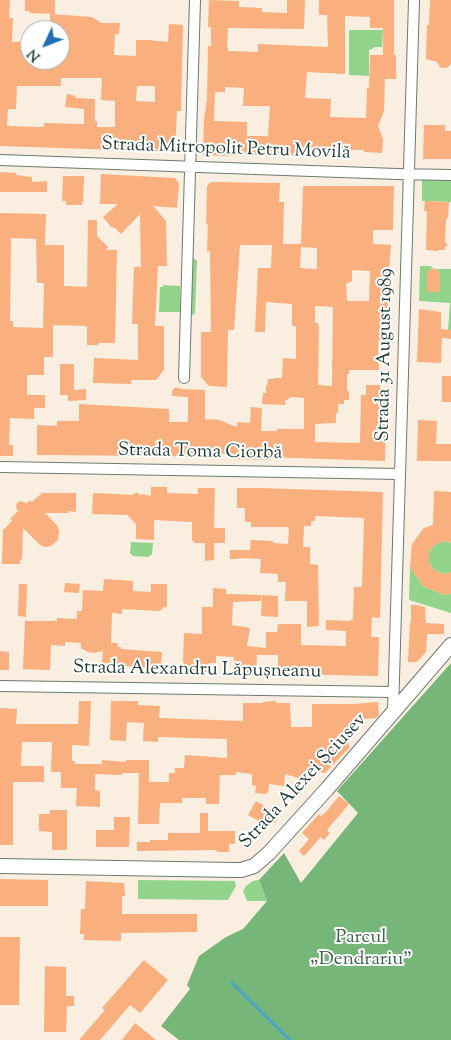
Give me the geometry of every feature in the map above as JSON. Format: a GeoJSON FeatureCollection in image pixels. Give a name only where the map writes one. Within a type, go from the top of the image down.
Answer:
{"type":"FeatureCollection","features":[{"type":"Feature","properties":{"kind":"main road","name":"Strada Alexei Șciusev"},"geometry":{"type":"LineString","coordinates":[[0,866],[234,870],[247,868],[261,861],[276,845],[451,645]]}},
{"type":"Feature","properties":{"kind":"street"},"geometry":{"type":"LineString","coordinates":[[184,378],[195,0]]}},
{"type":"Feature","properties":{"kind":"street","name":"Strada 31 August 1989"},"geometry":{"type":"LineString","coordinates":[[393,712],[414,0]]}},
{"type":"Feature","properties":{"kind":"street","name":"Strada Mitropolit Petru Movilă"},"geometry":{"type":"LineString","coordinates":[[0,160],[451,175]]}},
{"type":"Feature","properties":{"kind":"street","name":"Strada Toma Ciorbă"},"geometry":{"type":"LineString","coordinates":[[0,467],[400,474]]}},
{"type":"Feature","properties":{"kind":"street","name":"Strada Alexandru Lăpușneanu"},"geometry":{"type":"LineString","coordinates":[[0,686],[393,692]]}},
{"type":"Feature","properties":{"kind":"green space"},"geometry":{"type":"Polygon","coordinates":[[[349,30],[383,30],[382,47],[375,47],[369,50],[369,76],[349,75],[349,30]]]}},
{"type":"Feature","properties":{"kind":"green space"},"geometry":{"type":"Polygon","coordinates":[[[422,177],[451,178],[451,202],[422,201],[422,177]]]}},
{"type":"Feature","properties":{"kind":"green space"},"geometry":{"type":"Polygon","coordinates":[[[194,258],[197,261],[195,313],[193,315],[190,313],[192,260],[194,258]]]}},
{"type":"Feature","properties":{"kind":"green space"},"geometry":{"type":"Polygon","coordinates":[[[420,266],[431,266],[432,268],[427,274],[427,292],[440,292],[440,274],[436,269],[451,269],[451,330],[448,330],[450,303],[419,301],[420,266]]]}},
{"type":"Feature","properties":{"kind":"green space"},"geometry":{"type":"Polygon","coordinates":[[[163,285],[180,286],[180,312],[159,312],[160,287],[163,287],[163,285]]]}},
{"type":"Feature","properties":{"kind":"green space"},"geometry":{"type":"Polygon","coordinates":[[[446,541],[451,543],[451,572],[445,574],[435,571],[429,562],[429,551],[436,544],[446,541]]]}},
{"type":"Feature","properties":{"kind":"green space"},"geometry":{"type":"Polygon","coordinates":[[[131,542],[153,543],[152,554],[148,557],[133,556],[130,553],[131,542]]]}},
{"type":"Feature","properties":{"kind":"green space"},"geometry":{"type":"Polygon","coordinates":[[[410,568],[424,587],[445,595],[451,594],[451,613],[409,600],[410,568]]]}},
{"type":"Feature","properties":{"kind":"green space","name":"Parcul „Dendrariu”"},"geometry":{"type":"Polygon","coordinates":[[[451,663],[451,1040],[179,1040],[161,1026],[190,989],[187,985],[199,956],[226,937],[243,929],[267,901],[259,880],[284,853],[301,883],[358,813],[337,791],[451,663]]]}},
{"type":"Feature","properties":{"kind":"green space"},"geometry":{"type":"Polygon","coordinates":[[[138,880],[235,881],[236,886],[228,900],[138,899],[138,880]]]}},
{"type":"Feature","properties":{"kind":"green space"},"geometry":{"type":"Polygon","coordinates":[[[259,880],[267,901],[247,901],[243,891],[253,881],[259,880]]]}},
{"type":"Feature","properties":{"kind":"building"},"geometry":{"type":"Polygon","coordinates":[[[0,0],[10,0],[9,18],[13,18],[12,42],[20,42],[20,70],[70,70],[70,20],[50,20],[50,14],[92,17],[101,23],[120,23],[119,34],[115,34],[114,55],[136,56],[136,40],[168,42],[169,24],[183,25],[181,111],[177,111],[175,152],[0,146],[0,0]],[[61,78],[61,86],[17,86],[16,109],[8,109],[7,126],[44,127],[44,123],[84,124],[84,109],[65,107],[67,94],[76,96],[75,98],[95,99],[95,121],[97,121],[97,127],[115,127],[115,101],[101,100],[102,78],[61,78]],[[137,86],[136,101],[155,102],[155,86],[137,86]]]}},
{"type":"Feature","properties":{"kind":"building"},"geometry":{"type":"Polygon","coordinates":[[[25,0],[55,0],[55,14],[25,11],[25,0]]]}},
{"type":"Feature","properties":{"kind":"building"},"geometry":{"type":"Polygon","coordinates":[[[209,0],[239,1],[239,7],[262,8],[262,12],[287,13],[287,0],[305,0],[304,29],[228,28],[228,51],[258,52],[258,44],[328,47],[327,15],[319,15],[319,0],[394,0],[396,79],[385,79],[384,111],[378,126],[383,139],[382,153],[364,152],[364,150],[300,148],[300,156],[203,155],[208,46],[211,46],[211,27],[208,27],[209,0]],[[345,16],[345,74],[307,72],[305,98],[331,99],[330,117],[366,118],[370,55],[383,55],[383,28],[370,28],[370,17],[345,16]],[[225,87],[225,92],[215,92],[214,121],[247,122],[247,136],[268,136],[270,106],[243,106],[244,88],[225,87]]]}},
{"type":"Feature","properties":{"kind":"building"},"geometry":{"type":"Polygon","coordinates":[[[430,0],[451,0],[451,64],[447,68],[440,67],[437,62],[426,59],[430,0]]]}},
{"type":"Feature","properties":{"kind":"building"},"geometry":{"type":"Polygon","coordinates":[[[424,125],[445,125],[445,131],[451,131],[451,159],[423,159],[424,125]]]}},
{"type":"Feature","properties":{"kind":"building"},"geometry":{"type":"Polygon","coordinates":[[[0,172],[32,177],[32,182],[47,181],[47,192],[0,192],[0,172]]]}},
{"type":"Feature","properties":{"kind":"building"},"geometry":{"type":"Polygon","coordinates":[[[101,174],[175,178],[179,184],[177,208],[153,206],[166,221],[167,266],[158,266],[155,326],[164,326],[164,370],[156,380],[131,380],[131,384],[93,383],[94,358],[138,360],[138,324],[132,324],[134,267],[141,267],[140,214],[121,234],[111,227],[103,217],[118,204],[100,204],[101,174]]]}},
{"type":"Feature","properties":{"kind":"building"},"geometry":{"type":"Polygon","coordinates":[[[63,176],[84,176],[82,205],[66,205],[66,201],[62,201],[63,176]]]}},
{"type":"Feature","properties":{"kind":"building"},"geometry":{"type":"Polygon","coordinates":[[[211,182],[280,183],[279,202],[284,202],[283,244],[301,244],[303,186],[394,186],[393,230],[373,230],[373,244],[391,245],[388,283],[388,313],[391,313],[390,341],[378,340],[379,370],[349,370],[349,374],[347,374],[347,391],[349,391],[349,400],[344,400],[344,404],[338,404],[336,423],[315,424],[315,442],[360,443],[361,395],[366,395],[366,385],[380,385],[380,390],[387,391],[385,461],[270,457],[270,460],[231,459],[231,454],[210,453],[202,453],[202,458],[37,455],[37,425],[57,426],[57,421],[79,421],[79,404],[169,409],[169,422],[188,422],[188,397],[172,396],[174,388],[205,390],[205,419],[219,420],[237,427],[237,422],[250,423],[251,407],[262,408],[261,431],[304,429],[304,398],[291,397],[285,401],[285,405],[262,404],[263,393],[266,393],[268,379],[282,378],[283,358],[296,359],[296,326],[292,326],[292,304],[266,302],[265,332],[255,332],[258,268],[271,268],[272,245],[240,245],[234,330],[228,330],[227,387],[209,386],[201,377],[201,332],[211,332],[210,251],[207,251],[208,224],[206,225],[207,186],[211,182]],[[301,247],[300,268],[317,269],[317,248],[301,247]],[[352,270],[352,281],[346,284],[347,301],[369,301],[370,271],[352,270]],[[315,306],[315,323],[318,323],[319,326],[318,385],[332,386],[333,307],[315,306]]]}},
{"type":"Feature","properties":{"kind":"building"},"geometry":{"type":"Polygon","coordinates":[[[425,201],[449,202],[445,242],[448,245],[445,247],[445,250],[426,250],[427,211],[424,211],[425,201]]]}},
{"type":"Feature","properties":{"kind":"building"},"geometry":{"type":"Polygon","coordinates":[[[0,213],[46,214],[45,245],[64,245],[64,286],[87,287],[88,220],[97,220],[97,236],[108,247],[106,250],[117,250],[115,343],[87,345],[87,326],[53,325],[53,357],[44,357],[44,375],[27,375],[27,395],[45,395],[45,408],[34,408],[34,419],[10,418],[9,445],[13,445],[13,456],[0,456],[0,213]],[[11,238],[10,321],[13,321],[13,327],[43,328],[44,283],[37,283],[36,239],[11,238]]]}},
{"type":"Feature","properties":{"kind":"building"},"geometry":{"type":"Polygon","coordinates":[[[432,268],[436,269],[440,274],[440,292],[427,292],[427,273],[432,268]]]}},
{"type":"Feature","properties":{"kind":"building"},"geometry":{"type":"Polygon","coordinates":[[[419,309],[441,312],[441,329],[451,330],[451,339],[442,338],[441,363],[417,362],[419,309]]]}},
{"type":"Feature","properties":{"kind":"building"},"geometry":{"type":"Polygon","coordinates":[[[60,364],[74,364],[74,390],[86,389],[86,400],[68,401],[68,395],[60,395],[60,364]]]}},
{"type":"Feature","properties":{"kind":"building"},"geometry":{"type":"Polygon","coordinates":[[[442,376],[451,376],[451,402],[442,402],[442,376]]]}},
{"type":"Feature","properties":{"kind":"building"},"geometry":{"type":"Polygon","coordinates":[[[418,420],[437,421],[436,444],[451,444],[451,461],[417,461],[418,420]]]}},
{"type":"Feature","properties":{"kind":"building"},"geometry":{"type":"Polygon","coordinates":[[[151,487],[167,487],[167,493],[198,494],[198,488],[215,488],[214,528],[225,528],[225,543],[214,543],[214,560],[205,561],[205,543],[194,543],[192,541],[192,522],[154,520],[154,540],[136,539],[136,524],[127,515],[92,514],[93,493],[133,495],[136,492],[140,495],[151,496],[151,487]]]}},
{"type":"Feature","properties":{"kind":"building"},"geometry":{"type":"Polygon","coordinates":[[[237,488],[383,492],[380,618],[372,617],[371,637],[379,637],[378,676],[278,674],[278,655],[257,655],[256,674],[233,673],[234,657],[216,656],[216,663],[209,663],[209,672],[184,672],[184,633],[202,634],[202,607],[213,607],[213,588],[226,589],[226,594],[261,595],[261,601],[233,602],[232,625],[250,628],[247,646],[266,648],[266,632],[277,632],[278,624],[301,624],[301,645],[346,646],[346,631],[326,630],[326,620],[353,620],[354,587],[362,587],[364,518],[315,516],[315,521],[311,521],[311,526],[304,526],[303,547],[310,547],[310,564],[318,565],[319,626],[307,627],[307,601],[285,601],[286,582],[278,582],[278,574],[260,573],[261,559],[230,559],[230,550],[250,550],[251,540],[288,544],[289,527],[251,527],[251,522],[245,522],[245,508],[237,508],[237,488]]]}},
{"type":"Feature","properties":{"kind":"building"},"geometry":{"type":"Polygon","coordinates":[[[434,491],[451,492],[451,543],[446,541],[436,544],[429,551],[429,562],[435,571],[445,574],[451,572],[451,594],[445,595],[424,587],[410,568],[412,544],[424,528],[433,525],[434,491]]]}},
{"type":"Feature","properties":{"kind":"building"},"geometry":{"type":"Polygon","coordinates":[[[42,493],[76,493],[76,512],[45,513],[57,525],[59,531],[58,540],[51,546],[45,547],[40,545],[23,528],[22,559],[20,564],[2,564],[3,530],[18,511],[17,503],[20,501],[27,503],[30,500],[32,502],[42,493]]]}},
{"type":"Feature","properties":{"kind":"building"},"geometry":{"type":"Polygon","coordinates":[[[104,579],[133,581],[133,591],[151,592],[151,584],[167,584],[167,607],[160,611],[122,609],[122,614],[112,613],[111,643],[118,643],[117,647],[121,647],[121,649],[162,652],[161,669],[102,663],[103,651],[88,652],[81,648],[81,643],[65,642],[65,646],[51,645],[50,670],[23,669],[25,621],[57,621],[57,618],[77,619],[77,611],[82,611],[83,590],[103,591],[104,579]]]}},
{"type":"Feature","properties":{"kind":"building"},"geometry":{"type":"Polygon","coordinates":[[[65,583],[80,584],[79,593],[64,592],[65,583]]]}},
{"type":"Feature","properties":{"kind":"building"},"geometry":{"type":"Polygon","coordinates":[[[19,584],[27,584],[26,617],[18,616],[19,584]]]}},
{"type":"Feature","properties":{"kind":"building"},"geometry":{"type":"Polygon","coordinates":[[[262,595],[278,596],[278,617],[261,616],[262,595]]]}},
{"type":"Feature","properties":{"kind":"building"},"geometry":{"type":"Polygon","coordinates":[[[411,605],[425,607],[426,623],[444,624],[444,634],[427,634],[426,652],[417,662],[408,662],[411,605]]]}},
{"type":"Feature","properties":{"kind":"building"},"geometry":{"type":"Polygon","coordinates":[[[0,651],[9,652],[9,670],[0,670],[0,651]]]}},
{"type":"Feature","properties":{"kind":"building"},"geometry":{"type":"Polygon","coordinates":[[[79,701],[91,701],[89,746],[72,745],[72,761],[75,761],[75,764],[102,764],[102,760],[126,762],[126,760],[149,760],[149,782],[169,782],[169,773],[175,773],[175,768],[184,768],[185,755],[227,758],[227,739],[158,737],[158,742],[143,741],[144,723],[127,722],[126,741],[110,740],[111,701],[138,701],[138,705],[160,706],[159,718],[243,721],[243,703],[276,701],[276,703],[290,703],[291,727],[312,727],[312,704],[378,702],[379,715],[376,718],[354,720],[354,735],[348,735],[349,748],[325,773],[308,770],[305,780],[285,774],[284,786],[269,784],[268,793],[266,794],[255,793],[256,786],[252,785],[252,774],[236,772],[236,775],[220,775],[219,804],[206,804],[206,798],[182,798],[182,803],[160,803],[159,824],[138,824],[139,773],[122,773],[122,775],[95,774],[95,790],[100,791],[100,807],[76,806],[77,788],[61,788],[61,772],[51,772],[52,742],[22,742],[21,766],[44,766],[44,782],[13,782],[13,845],[0,845],[0,708],[17,709],[16,724],[78,724],[79,701]]]}},
{"type":"Feature","properties":{"kind":"building"},"geometry":{"type":"Polygon","coordinates":[[[339,796],[349,804],[327,830],[330,833],[324,840],[321,837],[304,856],[299,851],[309,839],[302,833],[319,814],[321,816],[326,812],[339,796]]]}},
{"type":"Feature","properties":{"kind":"building"},"geometry":{"type":"Polygon","coordinates":[[[256,801],[279,815],[275,823],[271,820],[268,826],[248,815],[256,801]]]}},
{"type":"Feature","properties":{"kind":"building"},"geometry":{"type":"Polygon","coordinates":[[[50,810],[67,810],[67,850],[52,850],[52,832],[39,831],[39,814],[50,814],[50,810]]]}},
{"type":"Feature","properties":{"kind":"building"},"geometry":{"type":"Polygon","coordinates":[[[200,813],[208,813],[208,831],[235,831],[235,844],[229,844],[229,852],[217,852],[217,850],[137,851],[137,842],[168,840],[168,833],[200,833],[200,813]]]}},
{"type":"Feature","properties":{"kind":"building"},"geometry":{"type":"Polygon","coordinates":[[[114,817],[130,817],[129,847],[96,847],[96,830],[114,830],[114,817]]]}},
{"type":"Feature","properties":{"kind":"building"},"geometry":{"type":"Polygon","coordinates":[[[0,879],[48,880],[48,906],[0,906],[0,879]]]}},
{"type":"Feature","properties":{"kind":"building"},"geometry":{"type":"Polygon","coordinates":[[[86,881],[124,883],[125,896],[122,896],[122,914],[197,914],[197,932],[121,933],[121,941],[84,940],[84,934],[80,934],[81,909],[85,909],[86,881]]]}},
{"type":"Feature","properties":{"kind":"building"},"geometry":{"type":"Polygon","coordinates":[[[0,937],[20,937],[19,1005],[0,1005],[0,937]]]}},
{"type":"Feature","properties":{"kind":"building"},"geometry":{"type":"Polygon","coordinates":[[[144,960],[168,980],[140,1013],[130,1005],[100,1040],[79,1040],[105,1010],[102,1008],[144,960]]]}},
{"type":"Feature","properties":{"kind":"building"},"geometry":{"type":"Polygon","coordinates":[[[45,966],[66,967],[66,996],[74,996],[74,1006],[67,1006],[66,1032],[44,1032],[45,966]]]}},
{"type":"Feature","properties":{"kind":"building"},"geometry":{"type":"Polygon","coordinates":[[[135,1023],[156,1040],[122,1040],[135,1023]]]}},
{"type":"Feature","properties":{"kind":"waterway"},"geometry":{"type":"LineString","coordinates":[[232,983],[290,1040]]}}]}
